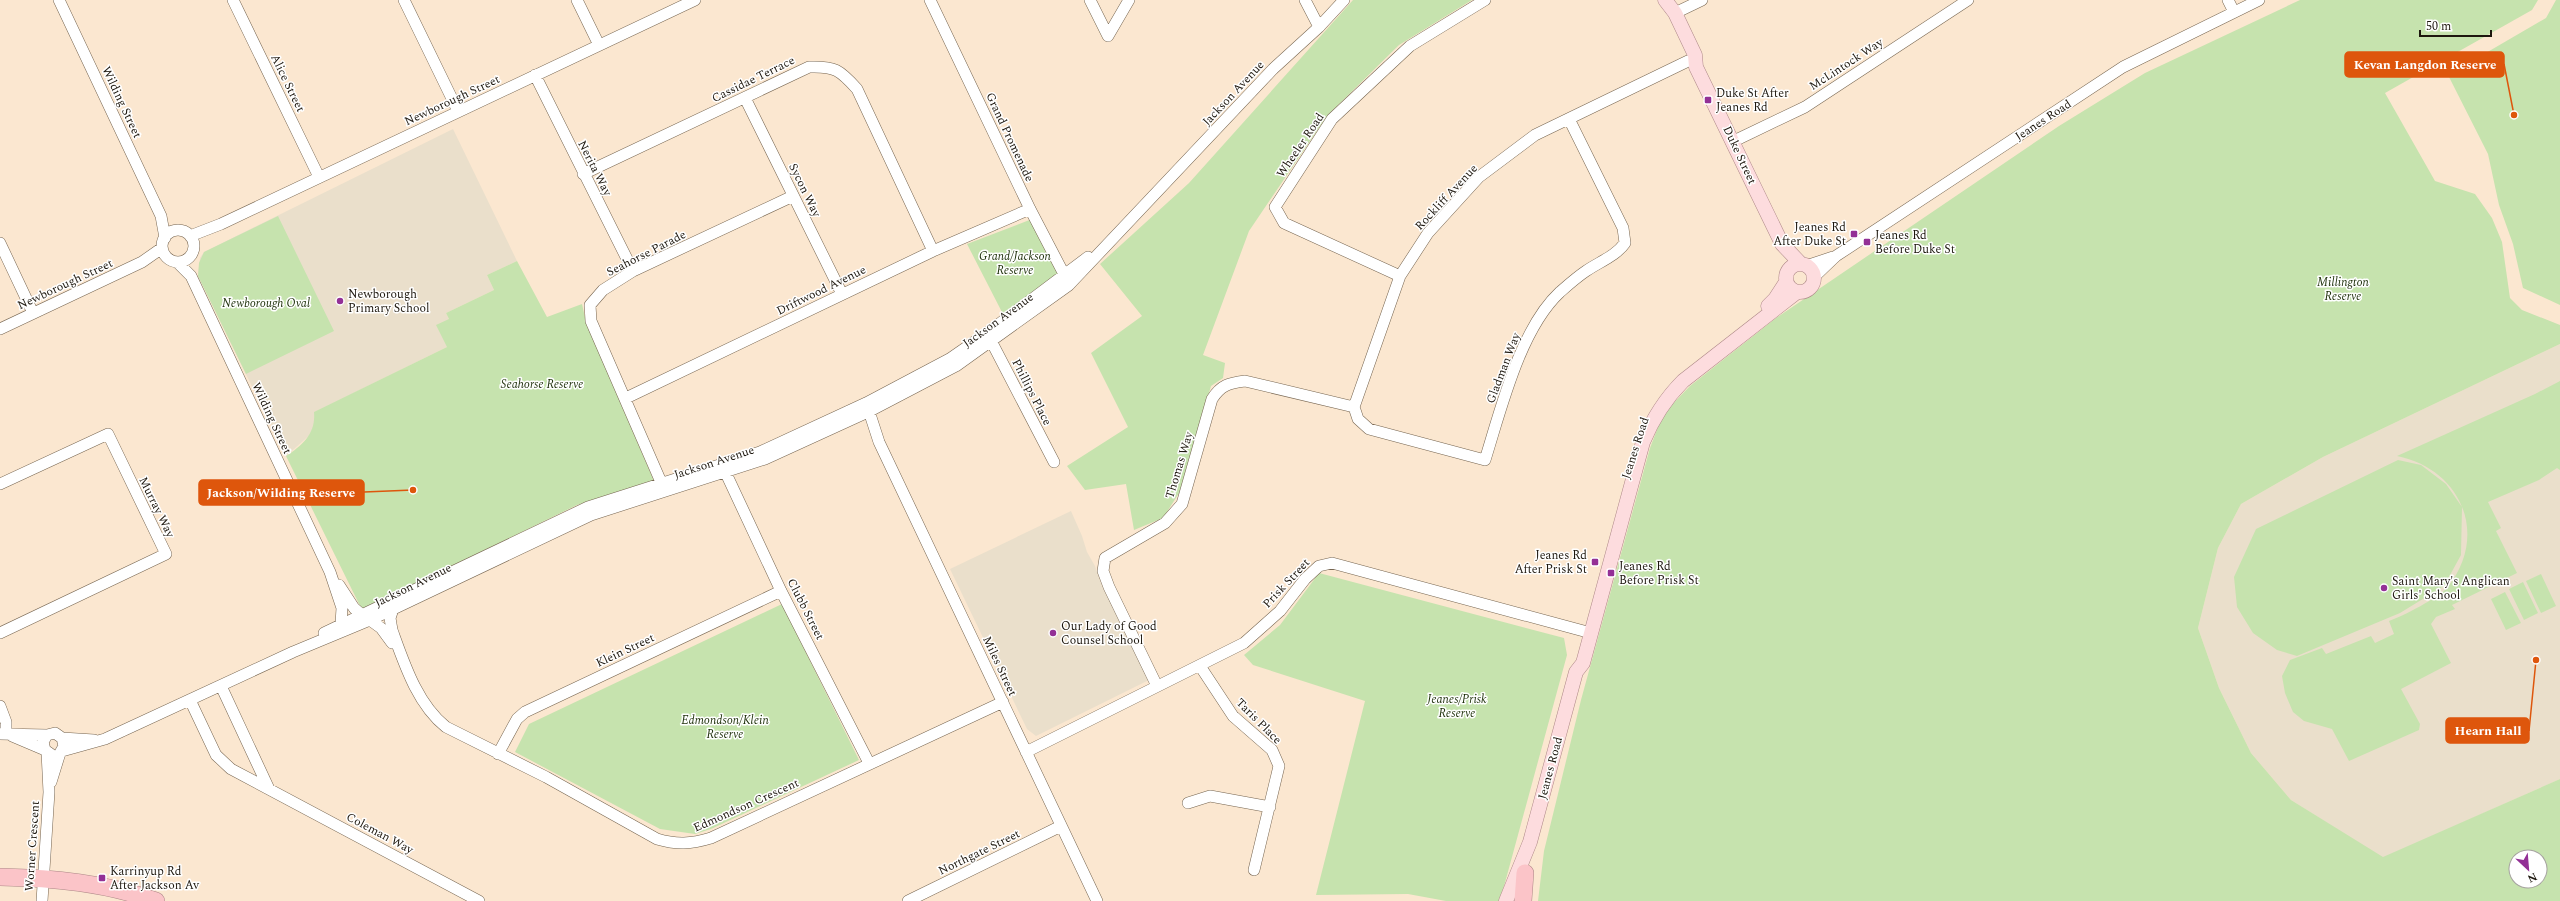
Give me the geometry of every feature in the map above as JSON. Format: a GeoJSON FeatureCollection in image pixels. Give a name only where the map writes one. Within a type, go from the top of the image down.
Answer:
{"type":"FeatureCollection","features":[{"type":"Feature","properties":{"kind":"highway"},"geometry":{"type":"LineString","coordinates":[[1523,901],[1525,873]]}},
{"type":"Feature","properties":{"kind":"highway"},"geometry":{"type":"LineString","coordinates":[[0,877],[44,878],[129,891],[156,901]]}},
{"type":"Feature","properties":{"kind":"main road","name":"Duke Street"},"geometry":{"type":"LineString","coordinates":[[1668,5],[1667,16],[1734,141],[1795,271]]}},
{"type":"Feature","properties":{"kind":"main road"},"geometry":{"type":"LineString","coordinates":[[1797,292],[1790,288],[1795,271],[1812,271],[1814,278]]}},
{"type":"Feature","properties":{"kind":"main road","name":"Jeanes Road"},"geometry":{"type":"LineString","coordinates":[[1517,901],[1525,873],[1530,842],[1576,672],[1583,663],[1587,632],[1633,446],[1648,410],[1659,393],[1676,375],[1775,300],[1795,271]]}},
{"type":"Feature","properties":{"kind":"main road","name":"Jeanes Road"},"geometry":{"type":"LineString","coordinates":[[1587,632],[1643,442],[1656,413],[1683,381],[1797,292],[1809,289],[1814,278]]}},
{"type":"Feature","properties":{"kind":"main road","name":"Jeanes Road"},"geometry":{"type":"LineString","coordinates":[[1506,901],[1530,842]]}},
{"type":"Feature","properties":{"kind":"street","name":"Wilding Street"},"geometry":{"type":"LineString","coordinates":[[59,0],[162,216],[189,242],[191,276],[330,572],[342,608],[341,623]]}},
{"type":"Feature","properties":{"kind":"street","name":"Alice Street"},"geometry":{"type":"LineString","coordinates":[[233,0],[319,177]]}},
{"type":"Feature","properties":{"kind":"street"},"geometry":{"type":"LineString","coordinates":[[404,0],[458,111]]}},
{"type":"Feature","properties":{"kind":"street"},"geometry":{"type":"LineString","coordinates":[[577,0],[599,45]]}},
{"type":"Feature","properties":{"kind":"street","name":"Newborough Street"},"geometry":{"type":"LineString","coordinates":[[142,262],[173,261],[189,242],[221,224],[695,0]]}},
{"type":"Feature","properties":{"kind":"street","name":"Grand Promenade"},"geometry":{"type":"LineString","coordinates":[[930,0],[1030,209],[1069,285]]}},
{"type":"Feature","properties":{"kind":"street"},"geometry":{"type":"LineString","coordinates":[[1090,0],[1108,36],[1129,0]]}},
{"type":"Feature","properties":{"kind":"street"},"geometry":{"type":"LineString","coordinates":[[1305,0],[1319,27]]}},
{"type":"Feature","properties":{"kind":"street","name":"Jackson Avenue"},"geometry":{"type":"LineString","coordinates":[[990,337],[1069,285],[1273,69],[1319,27],[1344,0]]}},
{"type":"Feature","properties":{"kind":"street","name":"Wheeler Road"},"geometry":{"type":"LineString","coordinates":[[1400,276],[1284,223],[1275,207],[1332,119],[1410,46],[1485,0]]}},
{"type":"Feature","properties":{"kind":"street"},"geometry":{"type":"LineString","coordinates":[[1668,5],[1702,0]]}},
{"type":"Feature","properties":{"kind":"street","name":"McLintock Way"},"geometry":{"type":"LineString","coordinates":[[1734,141],[1805,107],[1968,0]]}},
{"type":"Feature","properties":{"kind":"street"},"geometry":{"type":"LineString","coordinates":[[2228,0],[2234,12]]}},
{"type":"Feature","properties":{"kind":"street","name":"Jeanes Road"},"geometry":{"type":"LineString","coordinates":[[1814,278],[1836,256],[2123,67],[2259,0]]}},
{"type":"Feature","properties":{"kind":"street","name":"Rockliff Avenue"},"geometry":{"type":"LineString","coordinates":[[1354,407],[1400,276],[1428,233],[1479,177],[1536,134],[1692,64]]}},
{"type":"Feature","properties":{"kind":"street","name":"Cassidae Terrace"},"geometry":{"type":"LineString","coordinates":[[583,174],[745,98],[809,66],[827,66],[842,72],[857,89],[933,251]]}},
{"type":"Feature","properties":{"kind":"street","name":"Nerita Way"},"geometry":{"type":"LineString","coordinates":[[535,75],[583,174],[633,271]]}},
{"type":"Feature","properties":{"kind":"street","name":"Sycon Way"},"geometry":{"type":"LineString","coordinates":[[745,98],[842,294]]}},
{"type":"Feature","properties":{"kind":"street","name":"Gladman Way"},"geometry":{"type":"LineString","coordinates":[[1354,407],[1358,420],[1369,429],[1485,460],[1506,393],[1528,336],[1558,293],[1584,272],[1621,249],[1625,243],[1623,228],[1569,119]]}},
{"type":"Feature","properties":{"kind":"street","name":"Seahorse Parade"},"geometry":{"type":"LineString","coordinates":[[663,488],[626,398],[591,321],[590,305],[603,290],[633,271],[793,196]]}},
{"type":"Feature","properties":{"kind":"street","name":"Driftwood Avenue"},"geometry":{"type":"LineString","coordinates":[[626,398],[933,251],[1030,209]]}},
{"type":"Feature","properties":{"kind":"street","name":"Wilding Street"},"geometry":{"type":"LineString","coordinates":[[162,216],[163,243]]}},
{"type":"Feature","properties":{"kind":"street","name":"Newborough Street"},"geometry":{"type":"LineString","coordinates":[[0,329],[142,262],[163,243],[170,233],[189,242]]}},
{"type":"Feature","properties":{"kind":"street","name":"Jackson Avenue"},"geometry":{"type":"LineString","coordinates":[[61,752],[105,739],[221,686],[366,617],[588,507],[663,488],[772,456],[863,410],[956,366],[1064,274],[1110,242]]}},
{"type":"Feature","properties":{"kind":"street"},"geometry":{"type":"LineString","coordinates":[[0,243],[33,313]]}},
{"type":"Feature","properties":{"kind":"street"},"geometry":{"type":"LineString","coordinates":[[163,243],[173,261]]}},
{"type":"Feature","properties":{"kind":"street","name":"Jeanes Road"},"geometry":{"type":"LineString","coordinates":[[1795,271],[1836,256]]}},
{"type":"Feature","properties":{"kind":"street","name":"Wilding Street"},"geometry":{"type":"LineString","coordinates":[[173,261],[191,276]]}},
{"type":"Feature","properties":{"kind":"street","name":"Phillips Place"},"geometry":{"type":"LineString","coordinates":[[990,337],[1054,462]]}},
{"type":"Feature","properties":{"kind":"street","name":"Thomas Way"},"geometry":{"type":"LineString","coordinates":[[1157,686],[1109,587],[1103,571],[1105,558],[1165,524],[1182,504],[1212,400],[1216,392],[1227,383],[1245,381],[1354,407]]}},
{"type":"Feature","properties":{"kind":"street","name":"Miles Street"},"geometry":{"type":"LineString","coordinates":[[863,410],[1097,901]]}},
{"type":"Feature","properties":{"kind":"street","name":"Murray Way"},"geometry":{"type":"LineString","coordinates":[[0,484],[108,434],[166,554],[0,633]]}},
{"type":"Feature","properties":{"kind":"street","name":"Clubb Street"},"geometry":{"type":"LineString","coordinates":[[724,469],[781,591],[869,763]]}},
{"type":"Feature","properties":{"kind":"street","name":"Jackson Avenue"},"geometry":{"type":"LineString","coordinates":[[292,652],[341,623],[393,609],[591,515],[663,488]]}},
{"type":"Feature","properties":{"kind":"street","name":"Prisk Street"},"geometry":{"type":"LineString","coordinates":[[1026,752],[1244,643],[1280,611],[1319,566],[1332,564],[1587,632]]}},
{"type":"Feature","properties":{"kind":"street","name":"Wilding Street"},"geometry":{"type":"LineString","coordinates":[[330,572],[354,608],[366,617]]}},
{"type":"Feature","properties":{"kind":"street","name":"Klein Street"},"geometry":{"type":"LineString","coordinates":[[498,754],[517,718],[525,712],[781,591]]}},
{"type":"Feature","properties":{"kind":"street","name":"Edmondson Crescent"},"geometry":{"type":"LineString","coordinates":[[393,609],[390,622],[404,660],[424,702],[436,719],[446,727],[657,839],[683,844],[710,838],[1002,702]]}},
{"type":"Feature","properties":{"kind":"street","name":"Edmondson Crescent"},"geometry":{"type":"LineString","coordinates":[[366,617],[381,628],[404,660]]}},
{"type":"Feature","properties":{"kind":"street","name":"Taris Place"},"geometry":{"type":"LineString","coordinates":[[1200,666],[1233,716],[1272,750],[1279,766],[1254,870]]}},
{"type":"Feature","properties":{"kind":"street"},"geometry":{"type":"LineString","coordinates":[[221,686],[269,789]]}},
{"type":"Feature","properties":{"kind":"street","name":"Coleman Way"},"geometry":{"type":"LineString","coordinates":[[190,700],[216,755],[231,769],[479,901]]}},
{"type":"Feature","properties":{"kind":"street"},"geometry":{"type":"LineString","coordinates":[[0,706],[6,722],[3,734]]}},
{"type":"Feature","properties":{"kind":"street"},"geometry":{"type":"LineString","coordinates":[[3,734],[47,735],[55,733],[62,738]]}},
{"type":"Feature","properties":{"kind":"street"},"geometry":{"type":"LineString","coordinates":[[3,734],[54,755],[61,752]]}},
{"type":"Feature","properties":{"kind":"street","name":"Worner Crescent"},"geometry":{"type":"LineString","coordinates":[[42,901],[48,792],[46,751],[43,742],[47,735]]}},
{"type":"Feature","properties":{"kind":"street","name":"Jackson Avenue"},"geometry":{"type":"LineString","coordinates":[[62,738],[105,739]]}},
{"type":"Feature","properties":{"kind":"street","name":"Worner Crescent"},"geometry":{"type":"LineString","coordinates":[[48,792],[64,743],[62,738]]}},
{"type":"Feature","properties":{"kind":"street"},"geometry":{"type":"LineString","coordinates":[[1188,803],[1210,796],[1270,807]]}},
{"type":"Feature","properties":{"kind":"street","name":"Northgate Street"},"geometry":{"type":"LineString","coordinates":[[908,901],[1061,826]]}},
{"type":"Feature","properties":{"kind":"shaded area","name":"Newborough Primary School"},"geometry":{"type":"Polygon","coordinates":[[[453,129],[517,261],[487,275],[494,290],[446,313],[449,319],[447,347],[315,412],[315,421],[311,434],[286,456],[198,276],[200,258],[204,252],[453,129]]]}},
{"type":"Feature","properties":{"kind":"shaded area","name":"Saint Mary's Anglican Girls' School"},"geometry":{"type":"Polygon","coordinates":[[[2560,344],[2560,779],[2383,858],[2291,800],[2251,753],[2219,688],[2198,628],[2218,548],[2241,504],[2323,457],[2560,344]]]}},
{"type":"Feature","properties":{"kind":"shaded area","name":"Our Lady of Good Counsel School"},"geometry":{"type":"Polygon","coordinates":[[[1071,511],[1102,586],[1149,680],[1036,736],[1027,729],[950,569],[1071,511]]]}},
{"type":"Feature","properties":{"kind":"green space"},"geometry":{"type":"Polygon","coordinates":[[[1353,0],[1472,0],[1399,45],[1327,116],[1249,231],[1203,355],[1225,363],[1223,378],[1211,386],[1181,490],[1163,518],[1134,530],[1126,484],[1085,490],[1067,466],[1128,427],[1091,353],[1142,316],[1100,264],[1189,183],[1353,0]]]}},
{"type":"Feature","properties":{"kind":"green space","name":"Millington Reserve"},"geometry":{"type":"Polygon","coordinates":[[[2300,0],[2538,0],[2532,10],[2385,93],[2435,181],[2475,194],[2492,218],[2502,242],[2510,298],[2522,310],[2560,325],[2560,344],[2323,457],[2241,504],[2218,548],[2198,628],[2219,688],[2251,753],[2291,800],[2383,857],[2560,779],[2560,901],[1538,901],[1544,851],[1581,700],[1650,448],[1663,414],[1690,386],[1776,318],[2059,126],[2145,73],[2300,0]]]}},
{"type":"Feature","properties":{"kind":"green space"},"geometry":{"type":"Polygon","coordinates":[[[2556,0],[2560,0],[2560,305],[2523,288],[2513,244],[2499,205],[2488,154],[2448,75],[2546,18],[2556,0]]]}},
{"type":"Feature","properties":{"kind":"green space","name":"Newborough Oval"},"geometry":{"type":"Polygon","coordinates":[[[278,216],[334,331],[246,374],[198,276],[199,263],[204,252],[278,216]]]}},
{"type":"Feature","properties":{"kind":"green space","name":"Grand/Jackson Reserve"},"geometry":{"type":"Polygon","coordinates":[[[1032,219],[1059,276],[1005,318],[967,244],[1032,219]]]}},
{"type":"Feature","properties":{"kind":"green space","name":"Seahorse Reserve"},"geometry":{"type":"Polygon","coordinates":[[[517,261],[547,317],[582,304],[586,322],[654,481],[577,505],[362,610],[286,456],[303,443],[311,432],[314,412],[447,347],[436,325],[449,319],[446,313],[494,290],[487,275],[517,261]]]}},
{"type":"Feature","properties":{"kind":"green space"},"geometry":{"type":"Polygon","coordinates":[[[2560,381],[2560,470],[2557,468],[2539,480],[2488,502],[2501,528],[2496,531],[2517,573],[2452,605],[2455,609],[2436,617],[2431,624],[2451,663],[2401,689],[2420,724],[2419,730],[2349,761],[2332,729],[2304,721],[2293,712],[2285,693],[2282,676],[2290,660],[2322,648],[2326,654],[2371,636],[2375,643],[2394,634],[2389,621],[2411,611],[2443,592],[2460,568],[2466,547],[2467,526],[2462,507],[2452,490],[2438,475],[2419,463],[2397,456],[2535,394],[2560,381]]]}},
{"type":"Feature","properties":{"kind":"green space"},"geometry":{"type":"Polygon","coordinates":[[[2398,460],[2421,465],[2446,484],[2462,507],[2461,555],[2444,586],[2400,613],[2297,656],[2277,650],[2253,633],[2237,607],[2234,577],[2256,529],[2398,460]]]}},
{"type":"Feature","properties":{"kind":"green space","name":"Jeanes/Prisk Reserve"},"geometry":{"type":"Polygon","coordinates":[[[1319,573],[1564,638],[1567,655],[1500,901],[1446,901],[1408,894],[1316,895],[1365,701],[1253,665],[1244,655],[1280,625],[1319,573]]]}},
{"type":"Feature","properties":{"kind":"green space"},"geometry":{"type":"Polygon","coordinates":[[[2541,574],[2556,606],[2541,613],[2526,581],[2541,574]]]}},
{"type":"Feature","properties":{"kind":"green space"},"geometry":{"type":"Polygon","coordinates":[[[2523,582],[2538,613],[2524,620],[2509,589],[2523,582]]]}},
{"type":"Feature","properties":{"kind":"green space"},"geometry":{"type":"Polygon","coordinates":[[[2505,592],[2521,623],[2506,630],[2491,599],[2505,592]]]}},
{"type":"Feature","properties":{"kind":"green space","name":"Edmondson/Klein Reserve"},"geometry":{"type":"Polygon","coordinates":[[[782,604],[859,760],[711,829],[695,834],[660,829],[515,752],[529,724],[782,604]]]}},
{"type":"Feature","properties":{"kind":"place","name":"Duke St After Jeanes Rd"},"geometry":{"type":"Point","coordinates":[1708,100]}},
{"type":"Feature","properties":{"kind":"place","name":"Kevan Langdon Reserve"},"geometry":{"type":"Point","coordinates":[2514,115]}},
{"type":"Feature","properties":{"kind":"place","name":"Jeanes Rd After Duke St"},"geometry":{"type":"Point","coordinates":[1854,234]}},
{"type":"Feature","properties":{"kind":"place","name":"Jeanes Rd Before Duke St"},"geometry":{"type":"Point","coordinates":[1867,242]}},
{"type":"Feature","properties":{"kind":"place","name":"Newborough Primary School"},"geometry":{"type":"Point","coordinates":[340,301]}},
{"type":"Feature","properties":{"kind":"place","name":"Jackson/Wilding Reserve"},"geometry":{"type":"Point","coordinates":[413,490]}},
{"type":"Feature","properties":{"kind":"place","name":"Jeanes Rd After Prisk St"},"geometry":{"type":"Point","coordinates":[1595,562]}},
{"type":"Feature","properties":{"kind":"place","name":"Jeanes Rd Before Prisk St"},"geometry":{"type":"Point","coordinates":[1611,573]}},
{"type":"Feature","properties":{"kind":"place","name":"Saint Mary's Anglican Girls' School"},"geometry":{"type":"Point","coordinates":[2384,588]}},
{"type":"Feature","properties":{"kind":"place","name":"Our Lady of Good Counsel School"},"geometry":{"type":"Point","coordinates":[1053,633]}},
{"type":"Feature","properties":{"kind":"place","name":"Hearn Hall"},"geometry":{"type":"Point","coordinates":[2536,660]}},
{"type":"Feature","properties":{"kind":"place","name":"Karrinyup Rd After Jackson Av"},"geometry":{"type":"Point","coordinates":[102,878]}}]}
